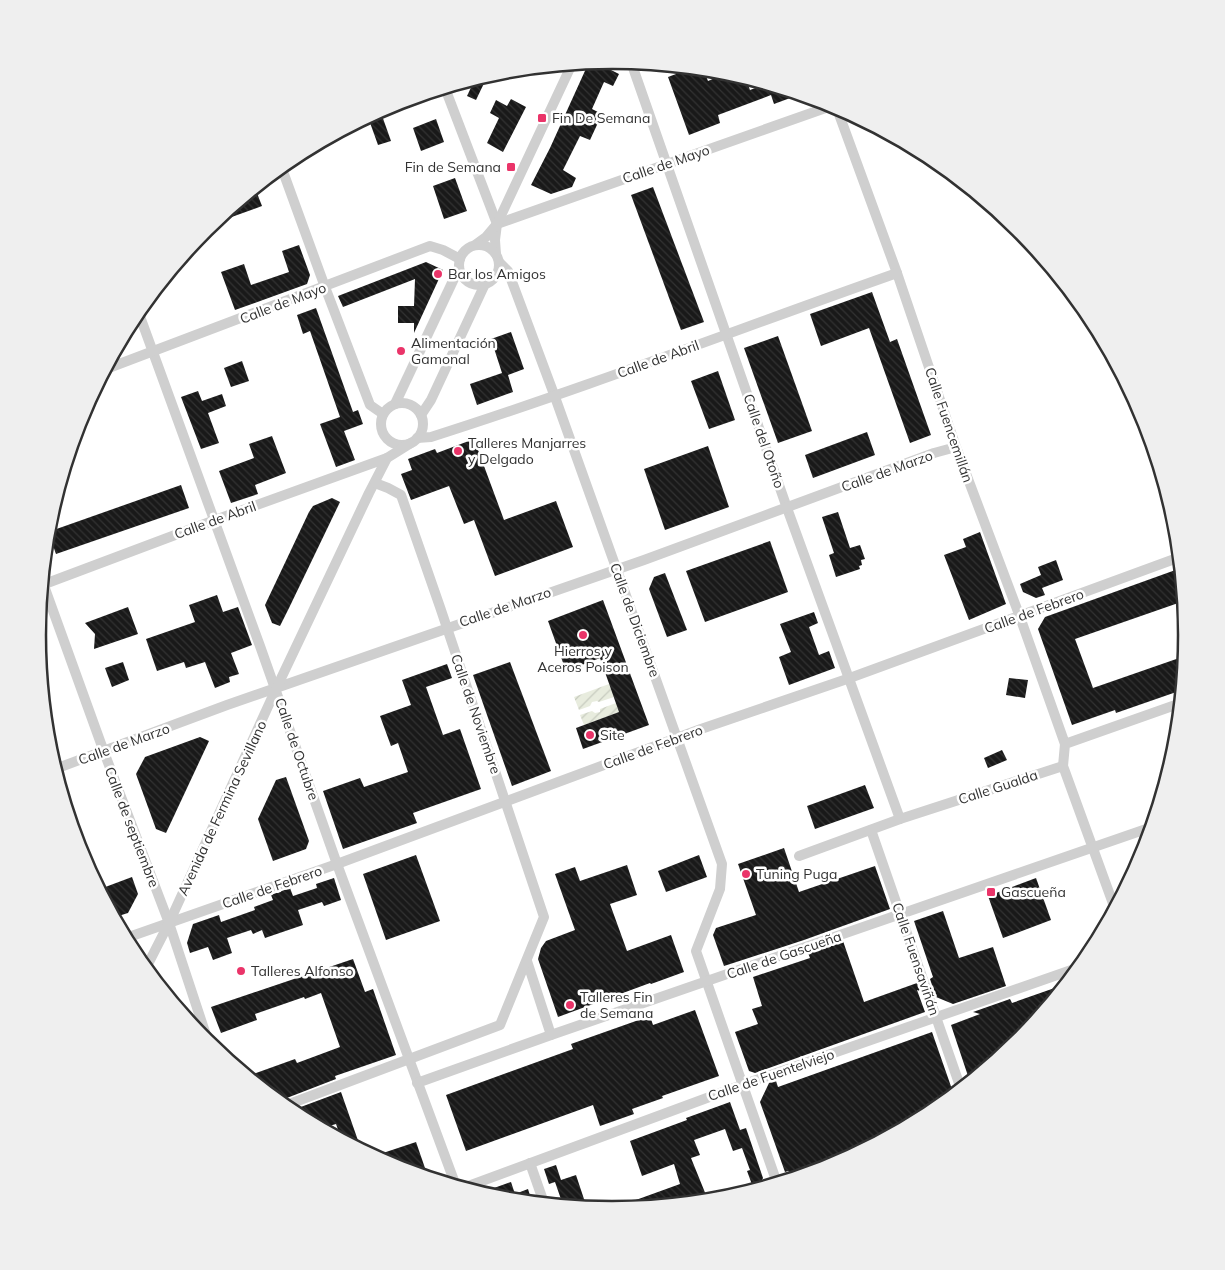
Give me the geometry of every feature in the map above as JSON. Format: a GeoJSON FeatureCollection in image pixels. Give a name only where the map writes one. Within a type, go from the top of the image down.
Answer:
{"type":"FeatureCollection","features":[{"type":"Feature","properties":{"kind":"street","name":"Calle del Otoño"},"geometry":{"type":"LineString","coordinates":[[635,70],[787,508],[900,819]]}},
{"type":"Feature","properties":{"kind":"street"},"geometry":{"type":"LineString","coordinates":[[395,404],[465,250],[486,237],[497,224],[569,71]]}},
{"type":"Feature","properties":{"kind":"street"},"geometry":{"type":"LineString","coordinates":[[448,93],[497,224],[495,240],[498,272],[493,280],[485,284],[476,285],[468,282],[462,276],[460,263]]}},
{"type":"Feature","properties":{"kind":"street","name":"Calle de Mayo"},"geometry":{"type":"LineString","coordinates":[[497,224],[822,109]]}},
{"type":"Feature","properties":{"kind":"street","name":"Calle Fuencemillán"},"geometry":{"type":"LineString","coordinates":[[839,117],[897,273],[956,447],[1020,617],[1065,744]]}},
{"type":"Feature","properties":{"kind":"street"},"geometry":{"type":"LineString","coordinates":[[285,174],[370,405],[383,414]]}},
{"type":"Feature","properties":{"kind":"street"},"geometry":{"type":"LineString","coordinates":[[475,245],[491,248],[498,258]]}},
{"type":"Feature","properties":{"kind":"street","name":"Calle de Mayo"},"geometry":{"type":"LineString","coordinates":[[115,366],[430,246],[443,250],[460,263]]}},
{"type":"Feature","properties":{"kind":"street","name":"Calle de Diciembre"},"geometry":{"type":"LineString","coordinates":[[498,258],[508,271],[556,396],[722,864],[720,889],[696,951],[775,1177]]}},
{"type":"Feature","properties":{"kind":"street","name":"Calle de Abril"},"geometry":{"type":"LineString","coordinates":[[414,440],[432,438],[556,396],[897,273]]}},
{"type":"Feature","properties":{"kind":"street"},"geometry":{"type":"LineString","coordinates":[[421,415],[431,400],[485,284]]}},
{"type":"Feature","properties":{"kind":"street","name":"Calle de Octubre"},"geometry":{"type":"LineString","coordinates":[[141,321],[215,520],[337,864],[453,1178]]}},
{"type":"Feature","properties":{"kind":"street"},"geometry":{"type":"LineString","coordinates":[[383,433],[395,444],[403,445],[414,440],[423,427],[421,415],[410,404],[403,403],[395,404],[383,414],[381,420],[383,433],[388,458]]}},
{"type":"Feature","properties":{"kind":"street","name":"Avenida de Fermina Sevillano"},"geometry":{"type":"LineString","coordinates":[[150,961],[375,483],[388,458],[414,440]]}},
{"type":"Feature","properties":{"kind":"street","name":"Calle de Marzo"},"geometry":{"type":"LineString","coordinates":[[62,766],[228,705],[276,690],[956,447]]}},
{"type":"Feature","properties":{"kind":"street","name":"Calle de Abril"},"geometry":{"type":"LineString","coordinates":[[49,582],[388,458]]}},
{"type":"Feature","properties":{"kind":"street","name":"Calle de Noviembre"},"geometry":{"type":"LineString","coordinates":[[293,1103],[500,1025],[544,917],[447,628],[400,495],[375,483]]}},
{"type":"Feature","properties":{"kind":"street","name":"Calle de Febrero"},"geometry":{"type":"LineString","coordinates":[[133,936],[337,864],[678,738],[848,679],[1174,559]]}},
{"type":"Feature","properties":{"kind":"street","name":"Calle de septiembre"},"geometry":{"type":"LineString","coordinates":[[47,596],[169,923],[203,1025]]}},
{"type":"Feature","properties":{"kind":"street"},"geometry":{"type":"LineString","coordinates":[[1112,901],[1063,766],[1065,744],[1174,705]]}},
{"type":"Feature","properties":{"kind":"street","name":"Calle Gualda"},"geometry":{"type":"LineString","coordinates":[[798,856],[900,819],[1063,766]]}},
{"type":"Feature","properties":{"kind":"street","name":"Calle Fuensaviñán"},"geometry":{"type":"LineString","coordinates":[[872,830],[959,1083]]}},
{"type":"Feature","properties":{"kind":"street","name":"Calle de Gascueña"},"geometry":{"type":"LineString","coordinates":[[417,1083],[1144,830]]}},
{"type":"Feature","properties":{"kind":"street"},"geometry":{"type":"LineString","coordinates":[[527,961],[551,1035]]}},
{"type":"Feature","properties":{"kind":"street","name":"Calle de Fuentelviejo"},"geometry":{"type":"LineString","coordinates":[[474,1184],[742,1085],[1068,971]]}},
{"type":"Feature","properties":{"kind":"street"},"geometry":{"type":"LineString","coordinates":[[530,1163],[542,1196]]}},
{"type":"Feature","properties":{"kind":"shaded area"},"geometry":{"type":"Polygon","coordinates":[[[609,684],[614,697],[599,702],[592,702],[590,706],[579,710],[574,697],[609,684]]]}},
{"type":"Feature","properties":{"kind":"shaded area"},"geometry":{"type":"Polygon","coordinates":[[[616,703],[619,712],[584,725],[580,715],[592,711],[595,713],[600,712],[600,709],[616,703]]]}},
{"type":"Feature","properties":{"kind":"building"},"geometry":{"type":"Polygon","coordinates":[[[609,69],[619,74],[613,86],[604,82],[592,109],[602,114],[590,140],[580,136],[563,170],[576,178],[572,187],[551,194],[531,185],[586,70],[609,69]]]}},
{"type":"Feature","properties":{"kind":"building"},"geometry":{"type":"Polygon","coordinates":[[[678,73],[706,77],[708,81],[714,79],[723,80],[748,86],[750,90],[757,87],[791,98],[774,104],[771,95],[718,115],[720,123],[689,135],[668,77],[678,73]]]}},
{"type":"Feature","properties":{"kind":"building"},"geometry":{"type":"Polygon","coordinates":[[[484,84],[476,100],[467,96],[471,87],[484,84]]]}},
{"type":"Feature","properties":{"kind":"building"},"geometry":{"type":"Polygon","coordinates":[[[511,99],[526,107],[503,152],[487,143],[499,118],[490,113],[496,100],[507,106],[511,99]]]}},
{"type":"Feature","properties":{"kind":"building"},"geometry":{"type":"Polygon","coordinates":[[[383,118],[391,141],[378,145],[370,123],[383,118]]]}},
{"type":"Feature","properties":{"kind":"building"},"geometry":{"type":"Polygon","coordinates":[[[436,119],[444,142],[421,151],[413,128],[436,119]]]}},
{"type":"Feature","properties":{"kind":"building"},"geometry":{"type":"Polygon","coordinates":[[[455,178],[467,211],[444,219],[433,186],[455,178]]]}},
{"type":"Feature","properties":{"kind":"building"},"geometry":{"type":"Polygon","coordinates":[[[653,187],[704,322],[681,330],[631,195],[653,187]]]}},
{"type":"Feature","properties":{"kind":"building"},"geometry":{"type":"Polygon","coordinates":[[[257,194],[262,206],[230,218],[257,194]]]}},
{"type":"Feature","properties":{"kind":"building"},"geometry":{"type":"Polygon","coordinates":[[[299,245],[310,275],[307,284],[235,310],[221,272],[244,264],[251,285],[289,272],[282,251],[299,245]]]}},
{"type":"Feature","properties":{"kind":"building"},"geometry":{"type":"Polygon","coordinates":[[[426,262],[443,270],[414,333],[414,323],[398,323],[398,306],[414,306],[415,279],[343,307],[338,296],[426,262]]]}},
{"type":"Feature","properties":{"kind":"building"},"geometry":{"type":"Polygon","coordinates":[[[872,292],[890,342],[897,339],[931,435],[910,443],[869,328],[821,346],[810,314],[872,292]]]}},
{"type":"Feature","properties":{"kind":"building"},"geometry":{"type":"Polygon","coordinates":[[[316,308],[353,412],[358,410],[363,424],[344,431],[355,460],[336,467],[320,424],[340,417],[310,331],[303,334],[297,315],[316,308]]]}},
{"type":"Feature","properties":{"kind":"building"},"geometry":{"type":"Polygon","coordinates":[[[511,332],[524,369],[508,375],[513,392],[477,405],[470,384],[502,373],[491,339],[511,332]]]}},
{"type":"Feature","properties":{"kind":"building"},"geometry":{"type":"Polygon","coordinates":[[[778,336],[812,431],[778,443],[744,348],[778,336]]]}},
{"type":"Feature","properties":{"kind":"building"},"geometry":{"type":"Polygon","coordinates":[[[242,361],[249,381],[231,387],[224,368],[242,361]]]}},
{"type":"Feature","properties":{"kind":"building"},"geometry":{"type":"Polygon","coordinates":[[[718,371],[735,420],[709,429],[691,381],[718,371]]]}},
{"type":"Feature","properties":{"kind":"building"},"geometry":{"type":"Polygon","coordinates":[[[198,391],[202,401],[222,394],[226,406],[208,413],[219,443],[201,449],[181,397],[198,391]]]}},
{"type":"Feature","properties":{"kind":"building"},"geometry":{"type":"Polygon","coordinates":[[[867,432],[875,455],[813,478],[805,455],[867,432]]]}},
{"type":"Feature","properties":{"kind":"building"},"geometry":{"type":"Polygon","coordinates":[[[272,436],[286,473],[255,485],[258,494],[231,503],[219,471],[254,458],[249,444],[272,436]]]}},
{"type":"Feature","properties":{"kind":"building"},"geometry":{"type":"Polygon","coordinates":[[[474,439],[504,520],[556,501],[573,547],[495,576],[474,520],[464,524],[449,486],[411,500],[401,474],[412,470],[408,459],[435,449],[437,453],[474,439]]]}},
{"type":"Feature","properties":{"kind":"building"},"geometry":{"type":"Polygon","coordinates":[[[708,446],[729,507],[665,530],[644,469],[708,446]]]}},
{"type":"Feature","properties":{"kind":"building"},"geometry":{"type":"Polygon","coordinates":[[[181,485],[189,508],[56,554],[53,547],[56,529],[181,485]]]}},
{"type":"Feature","properties":{"kind":"building"},"geometry":{"type":"Polygon","coordinates":[[[332,498],[340,502],[280,626],[272,623],[265,605],[309,512],[313,506],[332,498]]]}},
{"type":"Feature","properties":{"kind":"building"},"geometry":{"type":"Polygon","coordinates":[[[838,512],[850,548],[860,545],[865,559],[861,560],[862,565],[859,566],[860,569],[836,577],[829,555],[834,553],[822,517],[838,512]]]}},
{"type":"Feature","properties":{"kind":"building"},"geometry":{"type":"Polygon","coordinates":[[[980,532],[1006,604],[969,620],[944,555],[966,547],[963,539],[980,532]]]}},
{"type":"Feature","properties":{"kind":"building"},"geometry":{"type":"Polygon","coordinates":[[[770,541],[788,592],[705,622],[686,571],[770,541]]]}},
{"type":"Feature","properties":{"kind":"building"},"geometry":{"type":"Polygon","coordinates":[[[1056,560],[1063,580],[1042,588],[1045,595],[1036,598],[1023,592],[1020,584],[1041,575],[1038,567],[1056,560]]]}},
{"type":"Feature","properties":{"kind":"building"},"geometry":{"type":"Polygon","coordinates":[[[1175,570],[1178,603],[1075,639],[1093,688],[1178,658],[1176,692],[1116,713],[1115,710],[1072,725],[1038,629],[1045,617],[1175,570]]]}},
{"type":"Feature","properties":{"kind":"building"},"geometry":{"type":"Polygon","coordinates":[[[665,573],[687,630],[667,637],[649,589],[654,577],[665,573]]]}},
{"type":"Feature","properties":{"kind":"building"},"geometry":{"type":"Polygon","coordinates":[[[217,595],[223,612],[238,607],[252,645],[231,653],[239,674],[229,677],[230,682],[215,688],[205,662],[186,668],[184,662],[157,671],[146,639],[195,622],[189,605],[217,595]]]}},
{"type":"Feature","properties":{"kind":"building"},"geometry":{"type":"Polygon","coordinates":[[[603,600],[649,725],[583,749],[576,728],[619,712],[600,658],[566,671],[548,621],[603,600]]]}},
{"type":"Feature","properties":{"kind":"building"},"geometry":{"type":"Polygon","coordinates":[[[128,607],[138,634],[94,649],[95,634],[85,623],[128,607]]]}},
{"type":"Feature","properties":{"kind":"building"},"geometry":{"type":"Polygon","coordinates":[[[814,612],[818,623],[809,627],[819,655],[829,651],[835,668],[789,685],[779,657],[791,652],[780,624],[814,612]]]}},
{"type":"Feature","properties":{"kind":"building"},"geometry":{"type":"Polygon","coordinates":[[[123,662],[129,680],[112,687],[105,668],[123,662]]]}},
{"type":"Feature","properties":{"kind":"building"},"geometry":{"type":"Polygon","coordinates":[[[510,662],[551,771],[512,786],[473,675],[510,662]]]}},
{"type":"Feature","properties":{"kind":"building"},"geometry":{"type":"Polygon","coordinates":[[[447,664],[452,678],[426,687],[443,735],[460,729],[481,789],[413,813],[417,823],[343,849],[323,791],[360,778],[364,787],[408,772],[398,743],[391,746],[380,716],[411,705],[402,680],[447,664]]]}},
{"type":"Feature","properties":{"kind":"building"},"geometry":{"type":"Polygon","coordinates":[[[1009,678],[1028,680],[1025,698],[1006,695],[1009,678]]]}},
{"type":"Feature","properties":{"kind":"building"},"geometry":{"type":"Polygon","coordinates":[[[200,737],[209,741],[166,833],[156,829],[136,774],[145,757],[200,737]]]}},
{"type":"Feature","properties":{"kind":"building"},"geometry":{"type":"Polygon","coordinates":[[[1002,750],[1007,760],[988,768],[984,758],[1002,750]]]}},
{"type":"Feature","properties":{"kind":"building"},"geometry":{"type":"Polygon","coordinates":[[[286,777],[309,841],[306,849],[273,861],[258,819],[276,780],[286,777]]]}},
{"type":"Feature","properties":{"kind":"building"},"geometry":{"type":"Polygon","coordinates":[[[865,785],[874,808],[815,829],[807,806],[865,785]]]}},
{"type":"Feature","properties":{"kind":"building"},"geometry":{"type":"Polygon","coordinates":[[[784,848],[799,892],[875,866],[890,909],[724,966],[713,935],[716,928],[756,915],[738,864],[784,848]]]}},
{"type":"Feature","properties":{"kind":"building"},"geometry":{"type":"Polygon","coordinates":[[[416,855],[440,921],[386,940],[363,874],[416,855]]]}},
{"type":"Feature","properties":{"kind":"building"},"geometry":{"type":"Polygon","coordinates":[[[699,855],[707,877],[666,892],[658,871],[699,855]]]}},
{"type":"Feature","properties":{"kind":"building"},"geometry":{"type":"Polygon","coordinates":[[[627,865],[637,895],[610,904],[627,951],[671,935],[684,972],[558,1017],[538,959],[541,948],[546,941],[575,930],[555,874],[575,867],[580,881],[627,865]]]}},
{"type":"Feature","properties":{"kind":"building"},"geometry":{"type":"Polygon","coordinates":[[[132,877],[138,894],[128,913],[121,915],[106,887],[132,877]]]}},
{"type":"Feature","properties":{"kind":"building"},"geometry":{"type":"Polygon","coordinates":[[[334,878],[341,900],[324,906],[322,902],[298,910],[303,925],[265,938],[262,930],[253,934],[251,930],[227,938],[232,953],[213,960],[208,947],[190,953],[187,943],[193,924],[219,915],[221,922],[255,910],[254,907],[273,900],[271,895],[290,888],[293,896],[317,888],[316,884],[334,878]]]}},
{"type":"Feature","properties":{"kind":"building"},"geometry":{"type":"Polygon","coordinates":[[[1036,878],[1051,920],[1003,938],[988,896],[1036,878]]]}},
{"type":"Feature","properties":{"kind":"building"},"geometry":{"type":"Polygon","coordinates":[[[943,911],[959,958],[993,947],[1006,986],[953,1004],[936,997],[930,979],[933,977],[914,921],[943,911]]]}},
{"type":"Feature","properties":{"kind":"building"},"geometry":{"type":"Polygon","coordinates":[[[843,941],[864,1002],[917,983],[920,991],[917,990],[925,1012],[755,1073],[749,1071],[735,1032],[758,1024],[752,1009],[762,1006],[753,977],[810,958],[808,953],[843,941]]]}},
{"type":"Feature","properties":{"kind":"building"},"geometry":{"type":"Polygon","coordinates":[[[353,959],[365,992],[373,989],[396,1055],[335,1076],[336,1079],[287,1098],[255,1074],[295,1059],[297,1063],[340,1047],[321,993],[255,1014],[257,1020],[221,1033],[211,1007],[353,959]]]}},
{"type":"Feature","properties":{"kind":"building"},"geometry":{"type":"Polygon","coordinates":[[[1055,988],[1013,1035],[968,1075],[951,1025],[980,1014],[973,1012],[1010,999],[1012,1003],[1055,988]]]}},
{"type":"Feature","properties":{"kind":"building"},"geometry":{"type":"Polygon","coordinates":[[[695,1010],[719,1076],[662,1096],[663,1098],[632,1109],[634,1114],[600,1126],[593,1105],[466,1151],[446,1095],[573,1049],[571,1044],[650,1016],[653,1025],[695,1010]]]}},
{"type":"Feature","properties":{"kind":"building"},"geometry":{"type":"Polygon","coordinates":[[[932,1032],[952,1088],[927,1106],[863,1143],[790,1172],[785,1172],[760,1102],[769,1083],[776,1081],[778,1087],[932,1032]]]}},
{"type":"Feature","properties":{"kind":"building"},"geometry":{"type":"Polygon","coordinates":[[[341,1092],[358,1141],[338,1130],[336,1124],[330,1126],[300,1107],[341,1092]]]}},
{"type":"Feature","properties":{"kind":"building"},"geometry":{"type":"Polygon","coordinates":[[[730,1102],[740,1130],[746,1128],[763,1178],[762,1181],[752,1184],[747,1171],[750,1170],[742,1148],[733,1151],[725,1129],[694,1140],[700,1155],[691,1158],[705,1193],[635,1200],[680,1184],[674,1164],[642,1176],[630,1141],[687,1120],[686,1118],[730,1102]]]}},
{"type":"Feature","properties":{"kind":"building"},"geometry":{"type":"Polygon","coordinates":[[[416,1142],[425,1168],[425,1169],[384,1153],[416,1142]]]}},
{"type":"Feature","properties":{"kind":"building"},"geometry":{"type":"Polygon","coordinates":[[[556,1165],[561,1180],[576,1175],[584,1200],[561,1198],[555,1182],[549,1184],[544,1169],[556,1165]]]}},
{"type":"Feature","properties":{"kind":"building"},"geometry":{"type":"Polygon","coordinates":[[[511,1182],[514,1192],[502,1190],[494,1188],[511,1182]]]}},
{"type":"Feature","properties":{"kind":"building"},"geometry":{"type":"Polygon","coordinates":[[[528,1189],[530,1194],[518,1193],[528,1189]]]}},
{"type":"Feature","properties":{"kind":"place","name":"Fin De Semana"},"geometry":{"type":"Point","coordinates":[542,118]}},
{"type":"Feature","properties":{"kind":"place","name":"Fin de Semana"},"geometry":{"type":"Point","coordinates":[511,167]}},
{"type":"Feature","properties":{"kind":"place","name":"Bar los Amigos"},"geometry":{"type":"Point","coordinates":[438,274]}},
{"type":"Feature","properties":{"kind":"place","name":"Alimentación Gamonal"},"geometry":{"type":"Point","coordinates":[401,351]}},
{"type":"Feature","properties":{"kind":"place","name":"Talleres Manjarres y Delgado"},"geometry":{"type":"Point","coordinates":[458,451]}},
{"type":"Feature","properties":{"kind":"place","name":"Hierros y Aceros Poison"},"geometry":{"type":"Point","coordinates":[583,635]}},
{"type":"Feature","properties":{"kind":"place","name":"Site"},"geometry":{"type":"Point","coordinates":[590,735]}},
{"type":"Feature","properties":{"kind":"place","name":"Tuning Puga"},"geometry":{"type":"Point","coordinates":[746,874]}},
{"type":"Feature","properties":{"kind":"place","name":"Gascueña"},"geometry":{"type":"Point","coordinates":[991,892]}},
{"type":"Feature","properties":{"kind":"place","name":"Talleres Alfonso"},"geometry":{"type":"Point","coordinates":[241,971]}},
{"type":"Feature","properties":{"kind":"place","name":"Talleres Fin de Semana"},"geometry":{"type":"Point","coordinates":[570,1005]}}]}
